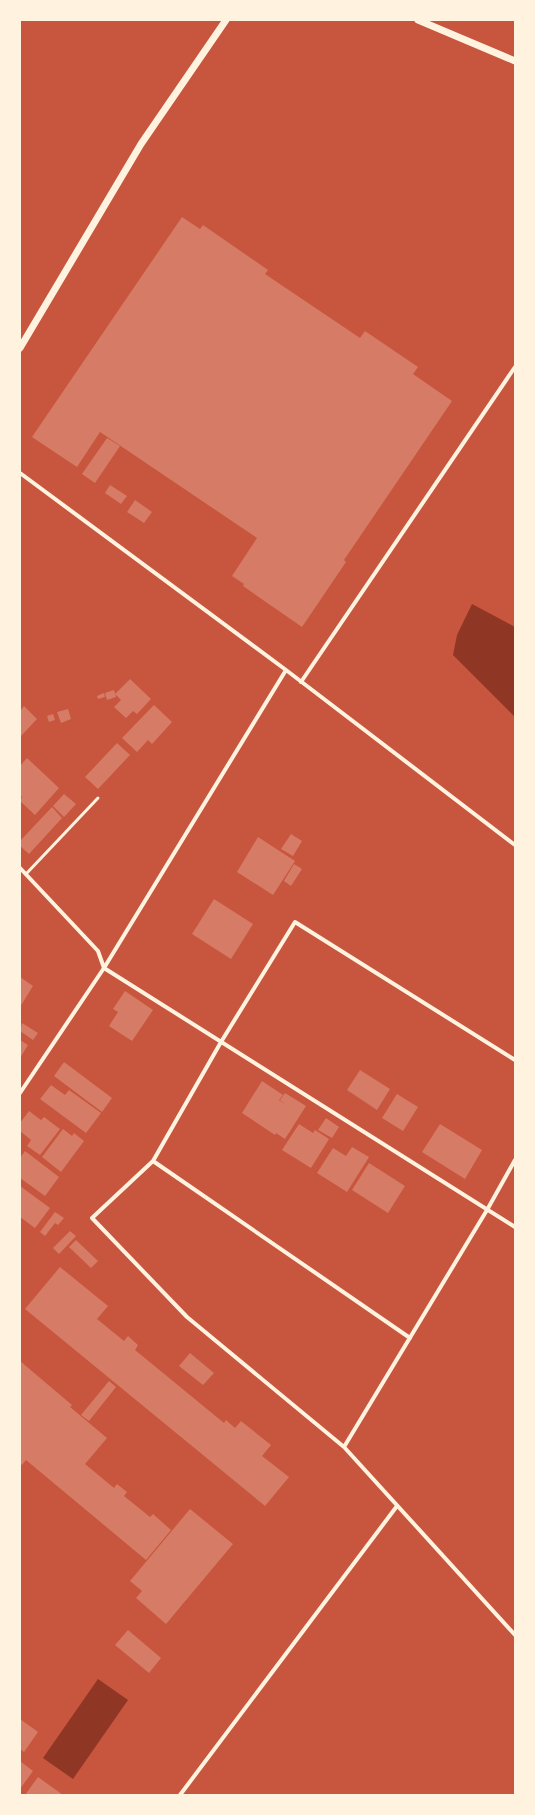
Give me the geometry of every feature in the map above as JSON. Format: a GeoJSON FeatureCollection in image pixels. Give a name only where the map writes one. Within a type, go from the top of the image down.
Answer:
{"type":"FeatureCollection","features":[{"type":"Feature","properties":{"kind":"street"},"geometry":{"type":"LineString","coordinates":[[20,348],[141,144],[226,20]]}},
{"type":"Feature","properties":{"kind":"street"},"geometry":{"type":"LineString","coordinates":[[418,20],[515,61]]}},
{"type":"Feature","properties":{"kind":"street"},"geometry":{"type":"LineString","coordinates":[[301,682],[515,367]]}},
{"type":"Feature","properties":{"kind":"street"},"geometry":{"type":"LineString","coordinates":[[20,473],[286,670],[515,845]]}},
{"type":"Feature","properties":{"kind":"street"},"geometry":{"type":"LineString","coordinates":[[20,1093],[104,968],[286,670]]}},
{"type":"Feature","properties":{"kind":"street"},"geometry":{"type":"LineString","coordinates":[[20,868],[98,951],[104,968],[515,1227]]}},
{"type":"Feature","properties":{"kind":"street"},"geometry":{"type":"LineString","coordinates":[[515,1060],[295,922],[220,1042],[153,1162],[92,1218],[187,1317],[344,1447],[515,1635]]}},
{"type":"Feature","properties":{"kind":"street"},"geometry":{"type":"LineString","coordinates":[[344,1447],[487,1210],[515,1160]]}},
{"type":"Feature","properties":{"kind":"street"},"geometry":{"type":"LineString","coordinates":[[153,1162],[410,1338]]}},
{"type":"Feature","properties":{"kind":"street"},"geometry":{"type":"LineString","coordinates":[[180,1795],[397,1506]]}},
{"type":"Feature","properties":{"kind":"lane"},"geometry":{"type":"LineString","coordinates":[[26,874],[98,798]]}},
{"type":"Feature","properties":{"kind":"shaded area"},"geometry":{"type":"Polygon","coordinates":[[[472,604],[515,627],[515,717],[453,655],[457,635],[472,604]]]}},
{"type":"Feature","properties":{"kind":"shaded area"},"geometry":{"type":"Polygon","coordinates":[[[98,1679],[128,1700],[73,1779],[43,1758],[98,1679]]]}},
{"type":"Feature","properties":{"kind":"building"},"geometry":{"type":"Polygon","coordinates":[[[182,217],[200,229],[203,225],[268,270],[265,274],[360,338],[365,331],[418,367],[413,374],[452,401],[344,560],[346,562],[302,627],[243,586],[244,584],[232,576],[257,538],[100,432],[77,467],[32,437],[182,217]]]}},
{"type":"Feature","properties":{"kind":"building"},"geometry":{"type":"Polygon","coordinates":[[[107,438],[120,446],[95,483],[82,474],[107,438]]]}},
{"type":"Feature","properties":{"kind":"building"},"geometry":{"type":"Polygon","coordinates":[[[110,485],[127,496],[121,504],[105,493],[110,485]]]}},
{"type":"Feature","properties":{"kind":"building"},"geometry":{"type":"Polygon","coordinates":[[[135,500],[152,512],[144,523],[127,512],[135,500]]]}},
{"type":"Feature","properties":{"kind":"building"},"geometry":{"type":"Polygon","coordinates":[[[130,679],[151,699],[137,714],[133,711],[126,718],[114,707],[121,700],[115,694],[130,679]]]}},
{"type":"Feature","properties":{"kind":"building"},"geometry":{"type":"Polygon","coordinates":[[[114,690],[116,697],[107,700],[105,693],[114,690]]]}},
{"type":"Feature","properties":{"kind":"building"},"geometry":{"type":"Polygon","coordinates":[[[104,693],[105,697],[98,699],[97,696],[104,693]]]}},
{"type":"Feature","properties":{"kind":"building"},"geometry":{"type":"Polygon","coordinates":[[[154,705],[172,722],[152,744],[148,740],[137,752],[122,738],[154,705]]]}},
{"type":"Feature","properties":{"kind":"building"},"geometry":{"type":"Polygon","coordinates":[[[24,706],[37,719],[20,737],[20,711],[24,706]]]}},
{"type":"Feature","properties":{"kind":"building"},"geometry":{"type":"Polygon","coordinates":[[[68,709],[71,719],[61,723],[57,712],[68,709]]]}},
{"type":"Feature","properties":{"kind":"building"},"geometry":{"type":"Polygon","coordinates":[[[53,714],[55,720],[49,722],[47,716],[53,714]]]}},
{"type":"Feature","properties":{"kind":"building"},"geometry":{"type":"Polygon","coordinates":[[[117,743],[130,755],[98,789],[85,777],[117,743]]]}},
{"type":"Feature","properties":{"kind":"building"},"geometry":{"type":"Polygon","coordinates":[[[27,758],[59,788],[35,815],[20,801],[22,797],[20,795],[20,766],[27,758]]]}},
{"type":"Feature","properties":{"kind":"building"},"geometry":{"type":"Polygon","coordinates":[[[64,794],[76,804],[64,817],[53,806],[64,794]]]}},
{"type":"Feature","properties":{"kind":"building"},"geometry":{"type":"Polygon","coordinates":[[[52,807],[62,818],[29,854],[20,846],[20,841],[52,807]]]}},
{"type":"Feature","properties":{"kind":"building"},"geometry":{"type":"Polygon","coordinates":[[[291,834],[302,841],[293,856],[281,849],[291,834]]]}},
{"type":"Feature","properties":{"kind":"building"},"geometry":{"type":"Polygon","coordinates":[[[258,837],[295,861],[273,895],[237,872],[258,837]]]}},
{"type":"Feature","properties":{"kind":"building"},"geometry":{"type":"Polygon","coordinates":[[[294,864],[302,869],[291,886],[284,881],[294,864]]]}},
{"type":"Feature","properties":{"kind":"building"},"geometry":{"type":"Polygon","coordinates":[[[214,899],[253,924],[231,959],[192,934],[214,899]]]}},
{"type":"Feature","properties":{"kind":"building"},"geometry":{"type":"Polygon","coordinates":[[[20,977],[33,986],[20,1007],[20,977]]]}},
{"type":"Feature","properties":{"kind":"building"},"geometry":{"type":"Polygon","coordinates":[[[125,991],[153,1010],[132,1041],[109,1026],[118,1012],[113,1009],[125,991]]]}},
{"type":"Feature","properties":{"kind":"building"},"geometry":{"type":"Polygon","coordinates":[[[22,1023],[38,1033],[33,1040],[20,1031],[22,1023]]]}},
{"type":"Feature","properties":{"kind":"building"},"geometry":{"type":"Polygon","coordinates":[[[20,1040],[28,1045],[20,1058],[20,1040]]]}},
{"type":"Feature","properties":{"kind":"building"},"geometry":{"type":"Polygon","coordinates":[[[64,1062],[112,1098],[102,1112],[54,1076],[64,1062]]]}},
{"type":"Feature","properties":{"kind":"building"},"geometry":{"type":"Polygon","coordinates":[[[360,1070],[390,1089],[377,1110],[347,1090],[360,1070]]]}},
{"type":"Feature","properties":{"kind":"building"},"geometry":{"type":"Polygon","coordinates":[[[262,1081],[283,1095],[279,1100],[286,1105],[280,1100],[285,1093],[306,1106],[285,1139],[276,1133],[275,1135],[242,1113],[262,1081]]]}},
{"type":"Feature","properties":{"kind":"building"},"geometry":{"type":"Polygon","coordinates":[[[51,1085],[65,1095],[69,1090],[101,1113],[86,1133],[40,1099],[51,1085]]]}},
{"type":"Feature","properties":{"kind":"building"},"geometry":{"type":"Polygon","coordinates":[[[397,1094],[418,1107],[403,1131],[382,1118],[397,1094]]]}},
{"type":"Feature","properties":{"kind":"building"},"geometry":{"type":"Polygon","coordinates":[[[29,1111],[41,1120],[44,1117],[60,1129],[40,1155],[27,1146],[31,1140],[20,1131],[20,1123],[29,1111]]]}},
{"type":"Feature","properties":{"kind":"building"},"geometry":{"type":"Polygon","coordinates":[[[326,1118],[339,1127],[332,1138],[318,1130],[326,1118]]]}},
{"type":"Feature","properties":{"kind":"building"},"geometry":{"type":"Polygon","coordinates":[[[299,1124],[313,1133],[315,1130],[329,1139],[311,1168],[282,1150],[299,1124]]]}},
{"type":"Feature","properties":{"kind":"building"},"geometry":{"type":"Polygon","coordinates":[[[440,1124],[482,1150],[465,1179],[422,1152],[440,1124]]]}},
{"type":"Feature","properties":{"kind":"building"},"geometry":{"type":"Polygon","coordinates":[[[63,1129],[72,1136],[74,1133],[84,1141],[61,1172],[42,1157],[63,1129]]]}},
{"type":"Feature","properties":{"kind":"building"},"geometry":{"type":"Polygon","coordinates":[[[352,1147],[369,1157],[347,1192],[317,1173],[333,1148],[346,1156],[352,1147]]]}},
{"type":"Feature","properties":{"kind":"building"},"geometry":{"type":"Polygon","coordinates":[[[25,1151],[59,1177],[45,1196],[20,1178],[20,1158],[25,1151]]]}},
{"type":"Feature","properties":{"kind":"building"},"geometry":{"type":"Polygon","coordinates":[[[369,1163],[405,1186],[388,1213],[352,1190],[369,1163]]]}},
{"type":"Feature","properties":{"kind":"building"},"geometry":{"type":"Polygon","coordinates":[[[20,1186],[50,1208],[35,1228],[20,1217],[20,1186]]]}},
{"type":"Feature","properties":{"kind":"building"},"geometry":{"type":"Polygon","coordinates":[[[55,1212],[64,1218],[58,1225],[55,1223],[45,1236],[40,1232],[55,1212]]]}},
{"type":"Feature","properties":{"kind":"building"},"geometry":{"type":"Polygon","coordinates":[[[70,1231],[76,1236],[59,1254],[53,1248],[70,1231]]]}},
{"type":"Feature","properties":{"kind":"building"},"geometry":{"type":"Polygon","coordinates":[[[76,1240],[98,1261],[91,1268],[69,1247],[76,1240]]]}},
{"type":"Feature","properties":{"kind":"building"},"geometry":{"type":"Polygon","coordinates":[[[60,1267],[108,1306],[97,1319],[124,1341],[128,1336],[138,1345],[135,1350],[224,1423],[226,1420],[235,1428],[241,1421],[271,1445],[262,1456],[289,1477],[265,1506],[25,1309],[60,1267]]]}},
{"type":"Feature","properties":{"kind":"building"},"geometry":{"type":"Polygon","coordinates":[[[190,1353],[214,1373],[203,1385],[179,1366],[190,1353]]]}},
{"type":"Feature","properties":{"kind":"building"},"geometry":{"type":"Polygon","coordinates":[[[20,1361],[72,1405],[70,1407],[107,1438],[85,1464],[114,1488],[117,1484],[127,1492],[124,1496],[150,1517],[153,1514],[171,1530],[146,1560],[26,1460],[22,1465],[20,1463],[20,1361]]]}},
{"type":"Feature","properties":{"kind":"building"},"geometry":{"type":"Polygon","coordinates":[[[109,1381],[116,1387],[89,1421],[81,1415],[109,1381]]]}},
{"type":"Feature","properties":{"kind":"building"},"geometry":{"type":"Polygon","coordinates":[[[190,1509],[233,1544],[166,1624],[136,1598],[142,1591],[130,1581],[190,1509]]]}},
{"type":"Feature","properties":{"kind":"building"},"geometry":{"type":"Polygon","coordinates":[[[128,1630],[161,1658],[149,1673],[115,1645],[128,1630]]]}},
{"type":"Feature","properties":{"kind":"building"},"geometry":{"type":"Polygon","coordinates":[[[20,1719],[38,1732],[24,1752],[20,1749],[20,1719]]]}},
{"type":"Feature","properties":{"kind":"building"},"geometry":{"type":"Polygon","coordinates":[[[20,1761],[33,1771],[20,1789],[20,1761]]]}},
{"type":"Feature","properties":{"kind":"building"},"geometry":{"type":"Polygon","coordinates":[[[38,1777],[63,1795],[25,1795],[38,1777]]]}}]}
